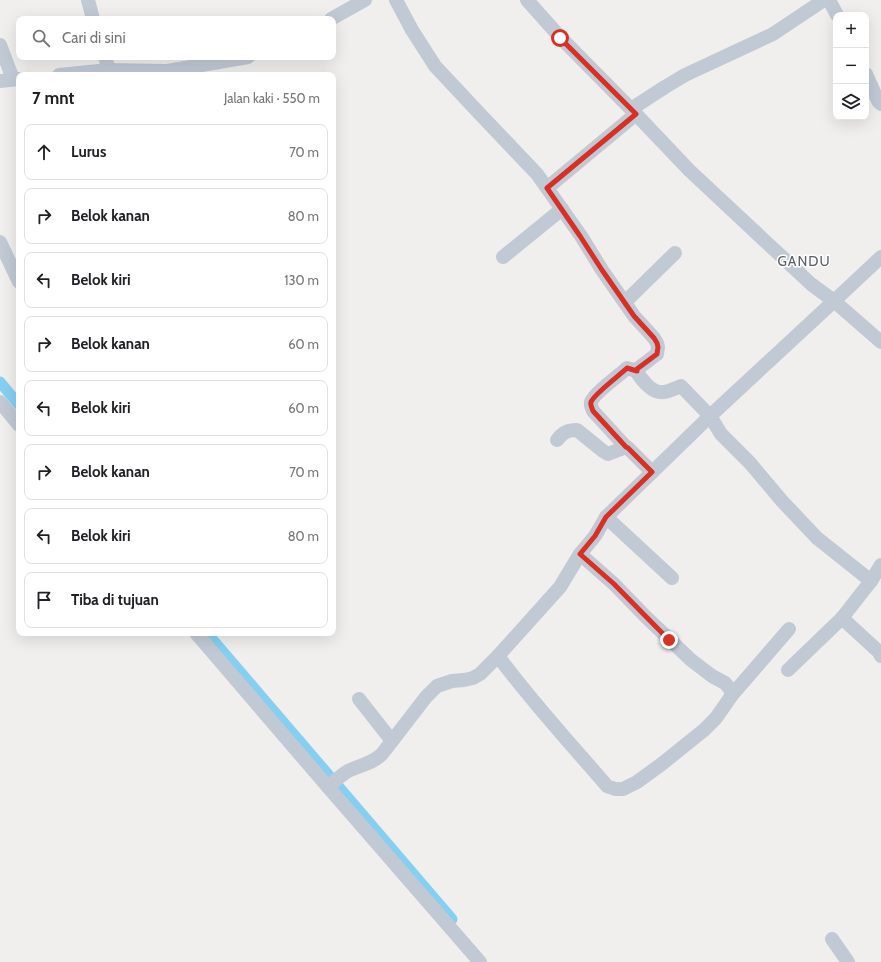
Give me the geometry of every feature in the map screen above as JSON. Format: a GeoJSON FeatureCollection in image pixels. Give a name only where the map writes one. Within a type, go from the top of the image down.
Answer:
{"type":"FeatureCollection","features":[{"type":"Feature","properties":{"kind":"street"},"geometry":{"type":"LineString","coordinates":[[88,0],[92,16]]}},
{"type":"Feature","properties":{"kind":"street"},"geometry":{"type":"LineString","coordinates":[[336,16],[365,0]]}},
{"type":"Feature","properties":{"kind":"street"},"geometry":{"type":"LineString","coordinates":[[396,0],[412,30],[435,66],[537,174],[634,316],[654,338],[658,347],[657,354],[637,369],[637,371]]}},
{"type":"Feature","properties":{"kind":"street"},"geometry":{"type":"LineString","coordinates":[[527,0],[560,38],[694,175],[811,284],[834,301],[881,342]]}},
{"type":"Feature","properties":{"kind":"street"},"geometry":{"type":"LineString","coordinates":[[547,188],[633,111],[665,87],[685,75],[773,34],[824,0]]}},
{"type":"Feature","properties":{"kind":"street"},"geometry":{"type":"LineString","coordinates":[[829,0],[835,12]]}},
{"type":"Feature","properties":{"kind":"street"},"geometry":{"type":"LineString","coordinates":[[0,45],[11,79]]}},
{"type":"Feature","properties":{"kind":"street"},"geometry":{"type":"LineString","coordinates":[[173,72],[233,60]]}},
{"type":"Feature","properties":{"kind":"street"},"geometry":{"type":"LineString","coordinates":[[72,72],[107,64],[161,72]]}},
{"type":"Feature","properties":{"kind":"street"},"geometry":{"type":"LineString","coordinates":[[869,81],[878,101],[881,104]]}},
{"type":"Feature","properties":{"kind":"street"},"geometry":{"type":"LineString","coordinates":[[503,257],[562,210]]}},
{"type":"Feature","properties":{"kind":"street"},"geometry":{"type":"LineString","coordinates":[[0,242],[16,276]]}},
{"type":"Feature","properties":{"kind":"street"},"geometry":{"type":"LineString","coordinates":[[625,302],[675,253]]}},
{"type":"Feature","properties":{"kind":"street"},"geometry":{"type":"LineString","coordinates":[[330,786],[351,770],[378,758],[426,697],[437,686],[452,681],[473,678],[480,674],[560,587],[580,554],[595,536],[606,517],[710,416],[881,257]]}},
{"type":"Feature","properties":{"kind":"street"},"geometry":{"type":"LineString","coordinates":[[652,472],[626,447],[593,411],[591,406],[592,401],[598,393],[627,368],[637,371],[644,383],[656,391],[662,393],[681,386],[710,416],[720,434],[750,463],[782,501],[817,538],[871,580]]}},
{"type":"Feature","properties":{"kind":"street"},"geometry":{"type":"LineString","coordinates":[[0,402],[16,421]]}},
{"type":"Feature","properties":{"kind":"street"},"geometry":{"type":"LineString","coordinates":[[557,440],[560,435],[570,430],[577,430],[608,454],[626,447]]}},
{"type":"Feature","properties":{"kind":"street"},"geometry":{"type":"LineString","coordinates":[[606,517],[672,578]]}},
{"type":"Feature","properties":{"kind":"street"},"geometry":{"type":"LineString","coordinates":[[580,554],[614,584],[691,660],[712,676],[725,683],[730,689],[732,695]]}},
{"type":"Feature","properties":{"kind":"street"},"geometry":{"type":"LineString","coordinates":[[788,670],[842,618],[881,565]]}},
{"type":"Feature","properties":{"kind":"street"},"geometry":{"type":"LineString","coordinates":[[842,618],[879,652],[881,656]]}},
{"type":"Feature","properties":{"kind":"street"},"geometry":{"type":"LineString","coordinates":[[498,656],[529,696],[607,786],[615,789],[623,789],[637,782],[704,730],[716,718],[732,695],[789,629]]}},
{"type":"Feature","properties":{"kind":"street"},"geometry":{"type":"LineString","coordinates":[[199,636],[330,786],[480,962]]}},
{"type":"Feature","properties":{"kind":"street"},"geometry":{"type":"LineString","coordinates":[[359,699],[392,741]]}},
{"type":"Feature","properties":{"kind":"street"},"geometry":{"type":"LineString","coordinates":[[832,939],[848,962]]}},
{"type":"Feature","properties":{"kind":"waterway"},"geometry":{"type":"LineString","coordinates":[[0,382],[16,401]]}},
{"type":"Feature","properties":{"kind":"waterway"},"geometry":{"type":"LineString","coordinates":[[210,636],[452,919]]}},
{"type":"Feature","properties":{"kind":"district","name":"GANDU"},"geometry":{"type":"Point","coordinates":[804,261]}},
{"type":"Feature","properties":{"kind":"route"},"geometry":{"type":"LineString","coordinates":[[560,38],[636,114],[547,188],[634,316],[654,338],[658,347],[657,354],[637,369],[637,371],[627,368],[598,393],[592,401],[591,406],[593,411],[626,447],[652,472],[606,517],[595,536],[580,554],[614,584],[669,640]]}}]}
